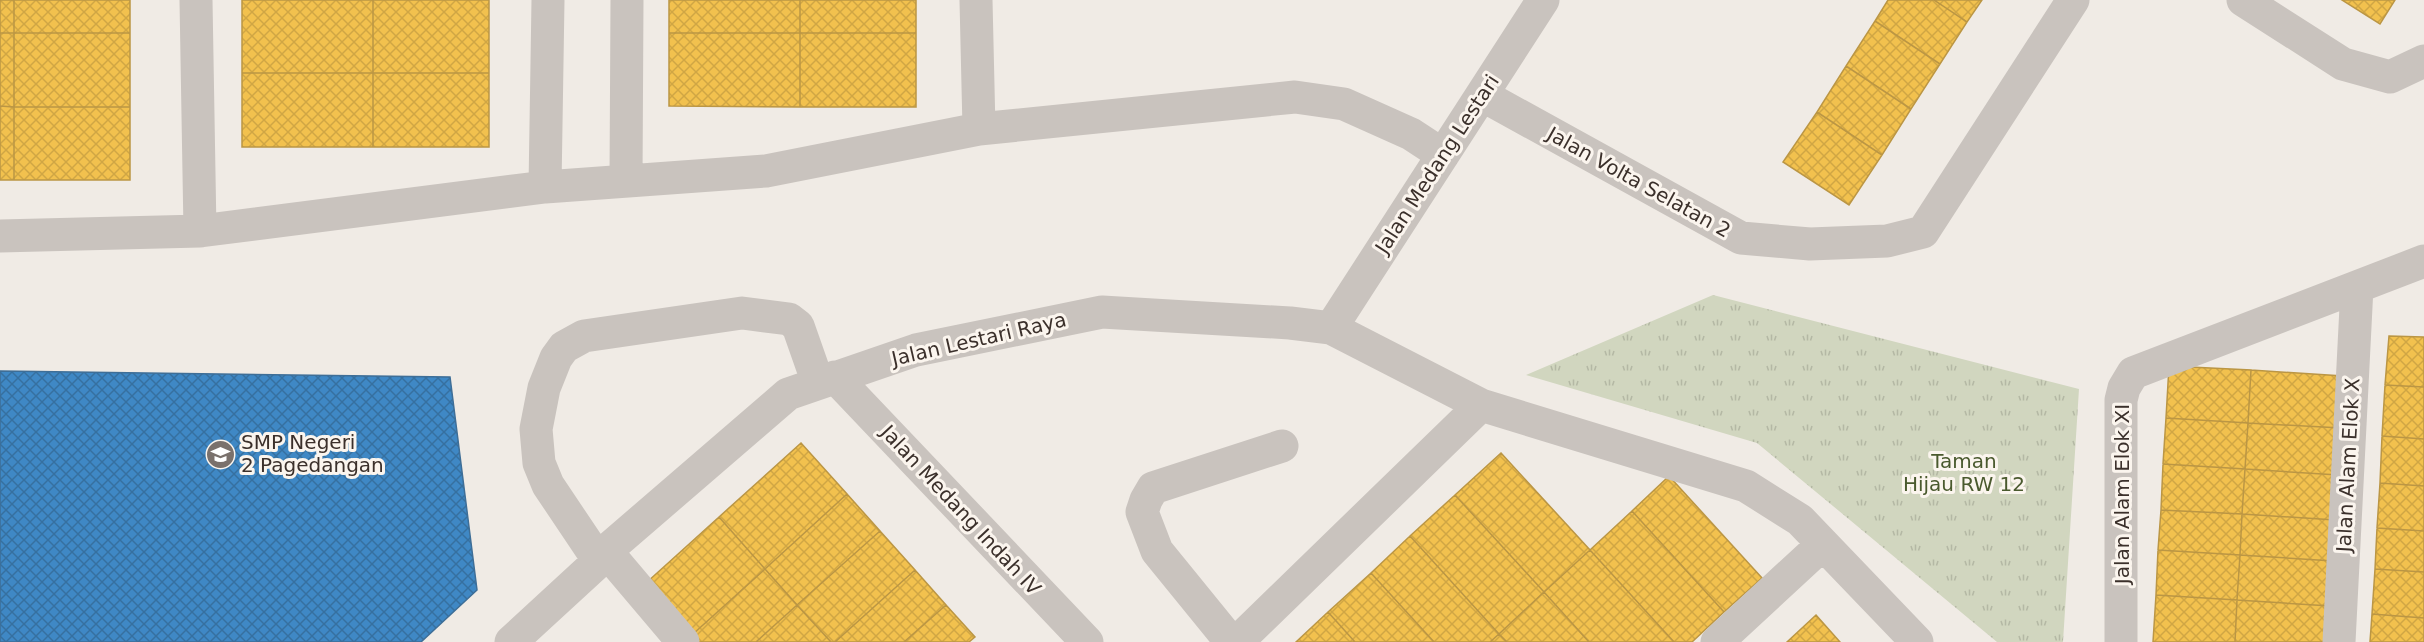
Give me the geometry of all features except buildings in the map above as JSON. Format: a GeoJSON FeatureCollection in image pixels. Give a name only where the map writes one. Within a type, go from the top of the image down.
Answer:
{"type":"FeatureCollection","features":[{"type":"Feature","properties":{"kind":"street"},"geometry":{"type":"LineString","coordinates":[[196,0],[200,231]]}},
{"type":"Feature","properties":{"kind":"street"},"geometry":{"type":"LineString","coordinates":[[545,187],[548,0]]}},
{"type":"Feature","properties":{"kind":"street"},"geometry":{"type":"LineString","coordinates":[[626,181],[627,0]]}},
{"type":"Feature","properties":{"kind":"street","name":"Jalan Medang Lestari"},"geometry":{"type":"LineString","coordinates":[[1331,328],[1543,0]]}},
{"type":"Feature","properties":{"kind":"street","name":"Jalan Volta Selatan 2"},"geometry":{"type":"LineString","coordinates":[[1482,95],[1741,238],[1810,244],[1887,241],[1923,232],[2073,0]]}},
{"type":"Feature","properties":{"kind":"street"},"geometry":{"type":"LineString","coordinates":[[2243,0],[2343,64],[2390,77],[2424,61]]}},
{"type":"Feature","properties":{"kind":"street"},"geometry":{"type":"LineString","coordinates":[[977,2],[979,129]]}},
{"type":"Feature","properties":{"kind":"street"},"geometry":{"type":"LineString","coordinates":[[0,236],[200,231],[545,187],[766,171],[979,129],[1295,98],[1344,104],[1411,134],[1443,155]]}},
{"type":"Feature","properties":{"kind":"street","name":"Jalan Alam Elok XI"},"geometry":{"type":"LineString","coordinates":[[2121,642],[2121,400],[2124,388],[2133,373],[2424,261]]}},
{"type":"Feature","properties":{"kind":"street","name":"Jalan Alam Elok X"},"geometry":{"type":"LineString","coordinates":[[2339,642],[2357,288]]}},
{"type":"Feature","properties":{"kind":"street","name":"Jalan Lestari Raya"},"geometry":{"type":"LineString","coordinates":[[511,642],[602,556],[788,394],[916,350],[1102,312],[1290,323],[1331,328]]}},
{"type":"Feature","properties":{"kind":"street"},"geometry":{"type":"LineString","coordinates":[[683,642],[602,556],[548,485],[539,463],[536,429],[544,388],[556,358],[564,347],[584,336],[742,313],[789,319],[798,326],[827,380]]}},
{"type":"Feature","properties":{"kind":"street"},"geometry":{"type":"LineString","coordinates":[[1331,328],[1481,405],[1746,486],[1800,520],[1917,642]]}},
{"type":"Feature","properties":{"kind":"street","name":"Jalan Medang Indah IV"},"geometry":{"type":"LineString","coordinates":[[827,380],[1087,642]]}},
{"type":"Feature","properties":{"kind":"street"},"geometry":{"type":"LineString","coordinates":[[1237,642],[1481,405]]}},
{"type":"Feature","properties":{"kind":"street"},"geometry":{"type":"LineString","coordinates":[[1231,642],[1157,551],[1142,512],[1153,488],[1282,446]]}},
{"type":"Feature","properties":{"kind":"street"},"geometry":{"type":"LineString","coordinates":[[1717,642],[1822,545]]}},
{"type":"Feature","properties":{"kind":"green space","name":"Taman Hijau RW 12"},"geometry":{"type":"Polygon","coordinates":[[[1713,295],[2079,389],[2063,642],[1997,642],[1757,443],[1526,375],[1713,295]]]}},
{"type":"Feature","properties":{"kind":"place","name":"SMP Negeri 2 Pagedangan"},"geometry":{"type":"Point","coordinates":[220,454]}}]}
